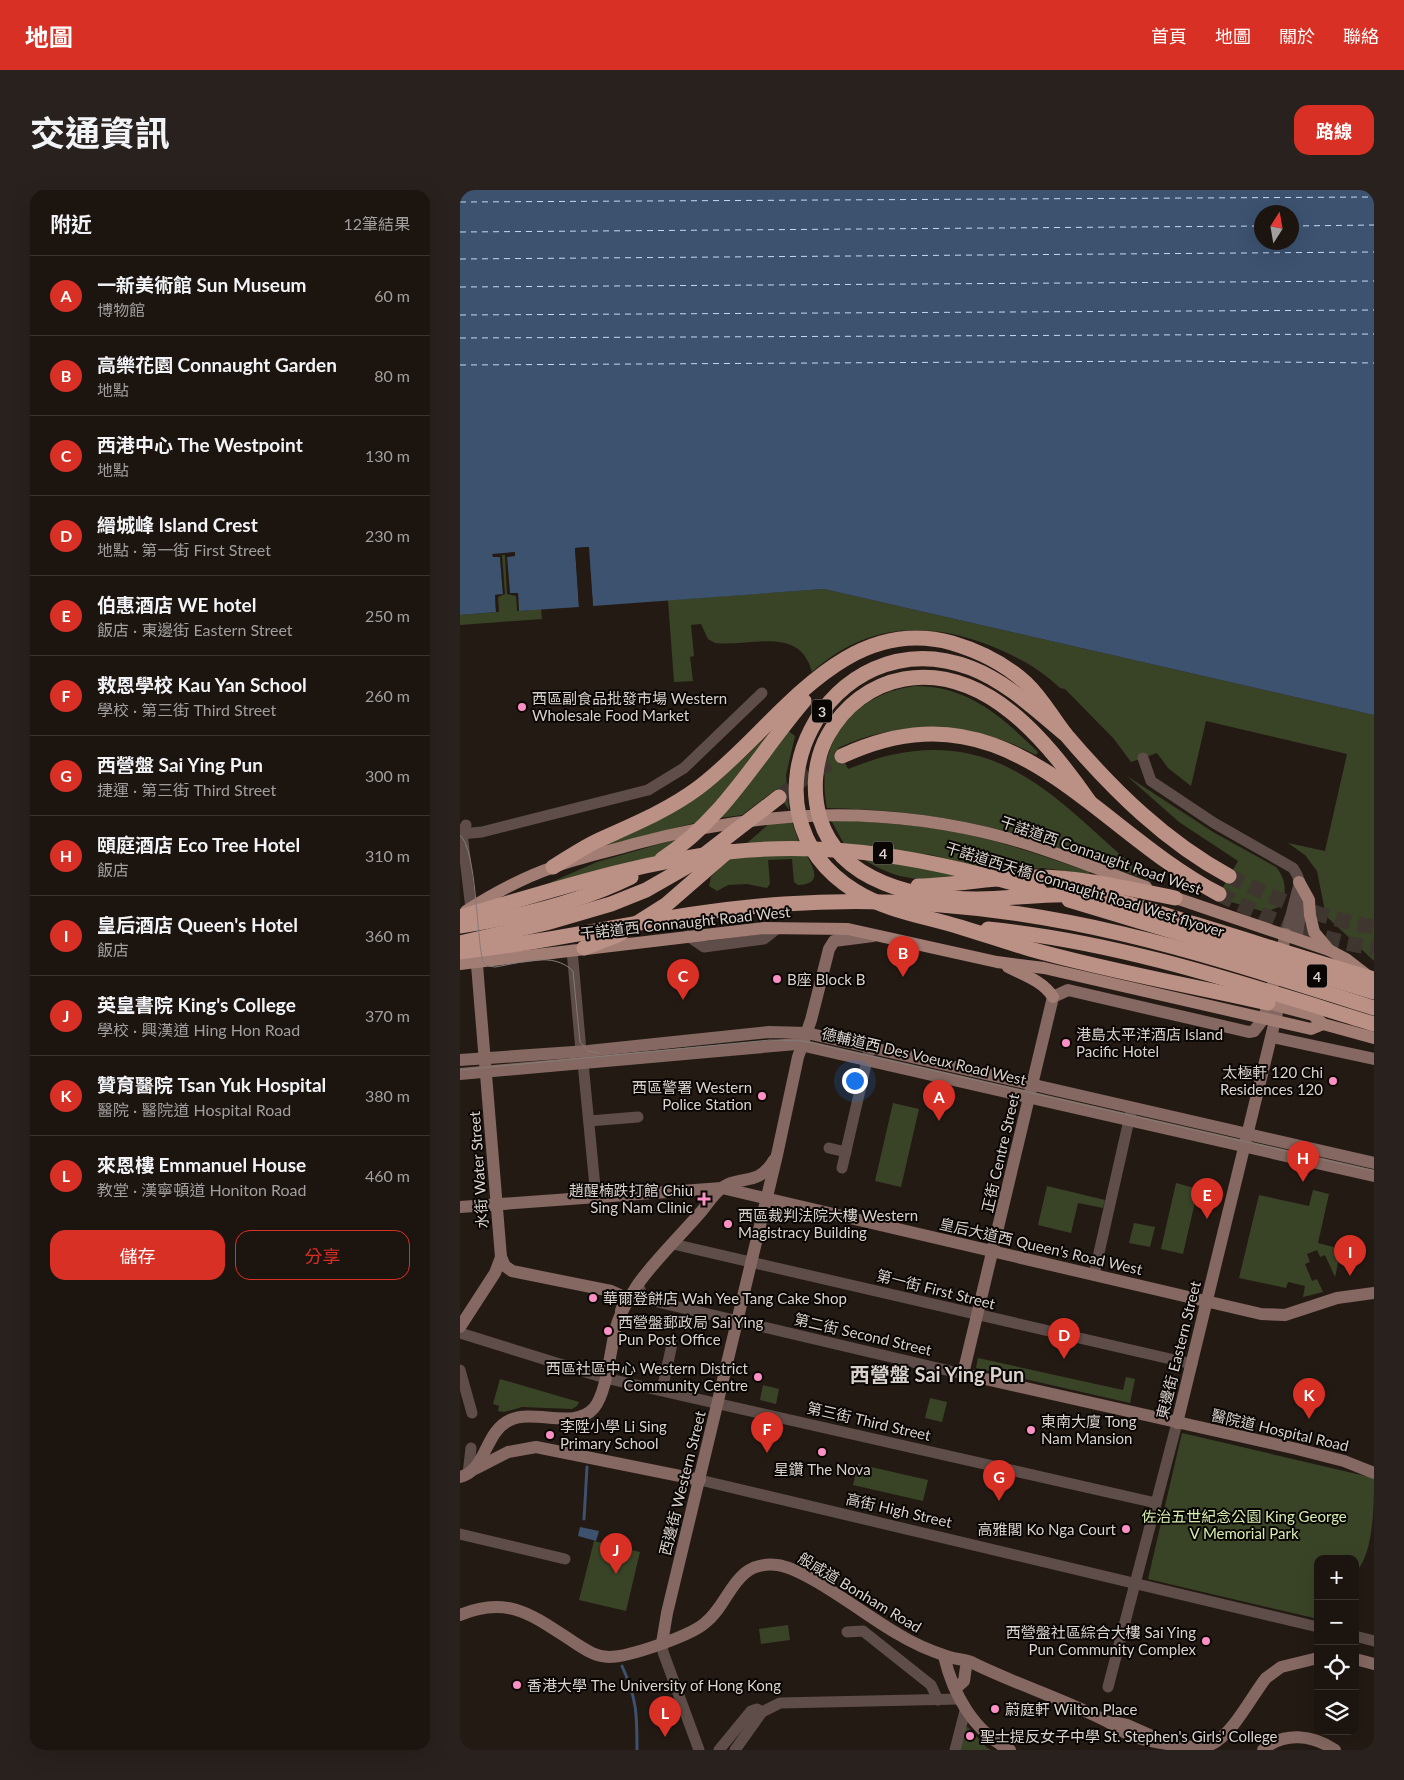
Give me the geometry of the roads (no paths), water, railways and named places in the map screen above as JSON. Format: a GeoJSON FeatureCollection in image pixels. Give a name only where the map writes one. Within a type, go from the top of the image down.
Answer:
{"type":"FeatureCollection","features":[{"type":"Feature","properties":{"kind":"highway","name":"3"},"geometry":{"type":"LineString","coordinates":[[553,867],[596,842],[660,812],[695,790],[726,766],[802,690],[836,663],[863,649],[893,641],[921,638],[959,645],[994,660],[1016,675],[1040,697],[1065,734]]}},
{"type":"Feature","properties":{"kind":"highway","name":"3"},"geometry":{"type":"LineString","coordinates":[[957,926],[902,911],[867,898],[844,883],[820,858],[805,830],[797,792],[800,756],[812,726],[832,698],[853,680],[886,665],[922,659],[958,664],[992,678],[1065,734],[1145,818],[1195,856],[1230,876]]}},
{"type":"Feature","properties":{"kind":"highway","name":"3"},"geometry":{"type":"LineString","coordinates":[[460,943],[546,923],[591,902],[624,880],[658,862],[705,826],[732,797],[787,721],[836,663]]}},
{"type":"Feature","properties":{"kind":"highway","name":"3"},"geometry":{"type":"LineString","coordinates":[[899,887],[866,875],[855,868],[839,853],[822,826],[815,794],[818,760],[830,731],[850,706],[879,686],[902,679],[926,677],[951,680],[986,695],[1004,706],[1035,733],[1064,765],[1089,801]]}},
{"type":"Feature","properties":{"kind":"highway","name":"3"},"geometry":{"type":"LineString","coordinates":[[842,756],[870,744],[903,736],[932,734],[961,736],[990,743],[1016,754],[1089,801],[1176,869],[1219,894]]}},
{"type":"Feature","properties":{"kind":"highway","name":"3"},"geometry":{"type":"LineString","coordinates":[[460,926],[638,894],[679,872],[779,797]]}},
{"type":"Feature","properties":{"kind":"highway"},"geometry":{"type":"LineString","coordinates":[[578,949],[618,935],[667,904],[727,853],[760,811]]}},
{"type":"Feature","properties":{"kind":"highway","name":"干諾道西天橋 Connaught Road West flyover"},"geometry":{"type":"LineString","coordinates":[[464,914],[636,868],[697,856],[780,848],[858,851],[919,859],[986,875],[1374,992]]}},
{"type":"Feature","properties":{"kind":"highway"},"geometry":{"type":"LineString","coordinates":[[899,887],[956,884],[1016,877],[1056,878],[1097,882],[1175,898]]}},
{"type":"Feature","properties":{"kind":"highway"},"geometry":{"type":"LineString","coordinates":[[899,887],[931,895],[959,898],[1057,894],[1092,896],[1143,908],[1374,980]]}},
{"type":"Feature","properties":{"kind":"highway","name":"干諾道西天橋 Connaught Road West flyover"},"geometry":{"type":"LineString","coordinates":[[460,952],[502,947],[694,912],[739,907],[826,902],[923,905],[1023,915],[1123,934],[1245,968],[1374,1008]]}},
{"type":"Feature","properties":{"kind":"highway"},"geometry":{"type":"LineString","coordinates":[[957,926],[1035,934],[1180,964],[1374,1024]]}},
{"type":"Feature","properties":{"kind":"highway"},"geometry":{"type":"LineString","coordinates":[[957,926],[1031,949],[1274,1004]]}},
{"type":"Feature","properties":{"kind":"main road","name":"干諾道西 Connaught Road West"},"geometry":{"type":"LineString","coordinates":[[464,914],[553,867],[715,825],[788,816],[832,814],[886,816],[948,825],[1008,838],[1066,857],[1175,898],[1329,950],[1346,959],[1374,980]]}},
{"type":"Feature","properties":{"kind":"main road"},"geometry":{"type":"LineString","coordinates":[[1299,882],[1309,900],[1314,932],[1329,950]]}},
{"type":"Feature","properties":{"kind":"main road","name":"水街 Water Street"},"geometry":{"type":"LineString","coordinates":[[460,1327],[495,1273],[501,1257],[478,962],[464,914]]}},
{"type":"Feature","properties":{"kind":"main road","name":"干諾道西 Connaught Road West"},"geometry":{"type":"LineString","coordinates":[[460,964],[688,936],[778,928],[848,929],[997,962],[1044,968],[1311,1029],[1323,1024]]}},
{"type":"Feature","properties":{"kind":"main road","name":"西邊街 Western Street"},"geometry":{"type":"LineString","coordinates":[[662,1643],[664,1627],[776,1156],[829,949],[834,941],[846,938],[876,936]]}},
{"type":"Feature","properties":{"kind":"main road","name":"東邊街 Eastern Street"},"geometry":{"type":"LineString","coordinates":[[1177,1424],[1272,1036],[1269,1020],[1291,936]]}},
{"type":"Feature","properties":{"kind":"main road"},"geometry":{"type":"LineString","coordinates":[[997,962],[1039,983],[1048,989],[1053,997],[1068,990],[1249,1032],[1269,1020]]}},
{"type":"Feature","properties":{"kind":"main road","name":"正街 Centre Street"},"geometry":{"type":"LineString","coordinates":[[963,1374],[1053,997]]}},
{"type":"Feature","properties":{"kind":"main road","name":"干諾道西 Connaught Road West"},"geometry":{"type":"LineString","coordinates":[[1274,1004],[1313,1015],[1323,1024],[1374,1038]]}},
{"type":"Feature","properties":{"kind":"main road","name":"德輔道西 Des Voeux Road West"},"geometry":{"type":"LineString","coordinates":[[460,1074],[487,1072],[582,1057],[684,1048],[769,1032],[869,1053],[1246,1140],[1374,1176]]}},
{"type":"Feature","properties":{"kind":"main road"},"geometry":{"type":"LineString","coordinates":[[1272,1036],[1374,1059]]}},
{"type":"Feature","properties":{"kind":"main road","name":"德輔道西 Des Voeux Road West"},"geometry":{"type":"LineString","coordinates":[[460,1060],[582,1057]]}},
{"type":"Feature","properties":{"kind":"main road","name":"德輔道西 Des Voeux Road West"},"geometry":{"type":"LineString","coordinates":[[1246,1140],[1374,1162]]}},
{"type":"Feature","properties":{"kind":"main road","name":"西邊街 Western Street"},"geometry":{"type":"LineString","coordinates":[[722,1188],[756,1177],[769,1168],[776,1156]]}},
{"type":"Feature","properties":{"kind":"main road"},"geometry":{"type":"LineString","coordinates":[[618,1323],[638,1284],[722,1188]]}},
{"type":"Feature","properties":{"kind":"main road","name":"皇后大道西 Queen's Road West"},"geometry":{"type":"LineString","coordinates":[[460,1207],[722,1188],[1261,1314],[1285,1315],[1337,1298],[1374,1293]]}},
{"type":"Feature","properties":{"kind":"main road"},"geometry":{"type":"LineString","coordinates":[[501,1257],[505,1266],[512,1271],[611,1291],[624,1292],[638,1284]]}},
{"type":"Feature","properties":{"kind":"main road"},"geometry":{"type":"LineString","coordinates":[[468,1473],[500,1427],[520,1417],[570,1418],[588,1413],[597,1403],[606,1378],[624,1298],[611,1291]]}},
{"type":"Feature","properties":{"kind":"main road","name":"第二街 Second Street"},"geometry":{"type":"LineString","coordinates":[[963,1374],[1177,1424]]}},
{"type":"Feature","properties":{"kind":"main road","name":"醫院道 Hospital Road"},"geometry":{"type":"LineString","coordinates":[[1177,1424],[1312,1453],[1344,1461],[1374,1473]]}},
{"type":"Feature","properties":{"kind":"main road","name":"高街 High Street"},"geometry":{"type":"LineString","coordinates":[[468,1473],[508,1452],[536,1447],[700,1480]]}},
{"type":"Feature","properties":{"kind":"main road","name":"般咸道 Bonham Road"},"geometry":{"type":"LineString","coordinates":[[460,1615],[486,1607],[503,1606],[519,1610],[541,1621],[591,1653],[602,1657],[628,1654],[679,1637],[709,1620],[734,1583],[744,1573],[760,1566],[775,1564],[802,1574],[898,1634],[944,1656],[963,1664],[968,1661],[1108,1722],[1132,1726],[1167,1743],[1198,1748],[1215,1742],[1229,1729],[1271,1673],[1288,1665],[1314,1659]]}},
{"type":"Feature","properties":{"kind":"main road"},"geometry":{"type":"LineString","coordinates":[[664,1627],[679,1637]]}},
{"type":"Feature","properties":{"kind":"main road"},"geometry":{"type":"LineString","coordinates":[[944,1656],[950,1678],[960,1699],[996,1742],[1010,1750]]}},
{"type":"Feature","properties":{"kind":"main road"},"geometry":{"type":"LineString","coordinates":[[1359,1660],[1374,1664]]}},
{"type":"Feature","properties":{"kind":"main road"},"geometry":{"type":"LineString","coordinates":[[960,1699],[964,1681],[963,1664]]}},
{"type":"Feature","properties":{"kind":"main road"},"geometry":{"type":"LineString","coordinates":[[1263,1750],[1278,1740],[1296,1737],[1315,1740],[1335,1750]]}},
{"type":"Feature","properties":{"kind":"street"},"geometry":{"type":"LineString","coordinates":[[464,914],[462,829],[499,828],[648,790],[684,768],[762,693]]}},
{"type":"Feature","properties":{"kind":"street"},"geometry":{"type":"LineString","coordinates":[[1143,758],[1151,781],[1251,845],[1293,868],[1299,882],[1303,900],[1291,936]]}},
{"type":"Feature","properties":{"kind":"street","name":"干諾道西 Connaught Road West"},"geometry":{"type":"LineString","coordinates":[[688,936],[704,946],[764,940],[778,928]]}},
{"type":"Feature","properties":{"kind":"street"},"geometry":{"type":"LineString","coordinates":[[578,949],[582,1057],[596,1197]]}},
{"type":"Feature","properties":{"kind":"street"},"geometry":{"type":"LineString","coordinates":[[842,1168],[869,1053]]}},
{"type":"Feature","properties":{"kind":"street"},"geometry":{"type":"LineString","coordinates":[[1094,1275],[1131,1113]]}},
{"type":"Feature","properties":{"kind":"street"},"geometry":{"type":"LineString","coordinates":[[589,1121],[638,1117]]}},
{"type":"Feature","properties":{"kind":"street"},"geometry":{"type":"LineString","coordinates":[[829,1148],[846,1152]]}},
{"type":"Feature","properties":{"kind":"street","name":"第一街 First Street"},"geometry":{"type":"LineString","coordinates":[[673,1244],[1192,1364]]}},
{"type":"Feature","properties":{"kind":"street","name":"第二街 Second Street"},"geometry":{"type":"LineString","coordinates":[[638,1284],[642,1295],[649,1300],[963,1374]]}},
{"type":"Feature","properties":{"kind":"street","name":"第三街 Third Street"},"geometry":{"type":"LineString","coordinates":[[460,1332],[606,1378],[1156,1503]]}},
{"type":"Feature","properties":{"kind":"street"},"geometry":{"type":"LineString","coordinates":[[662,1390],[672,1344]]}},
{"type":"Feature","properties":{"kind":"street"},"geometry":{"type":"LineString","coordinates":[[460,1370],[472,1413]]}},
{"type":"Feature","properties":{"kind":"street","name":"東邊街 Eastern Street"},"geometry":{"type":"LineString","coordinates":[[1108,1687],[1177,1424]]}},
{"type":"Feature","properties":{"kind":"street"},"geometry":{"type":"LineString","coordinates":[[468,1473],[471,1448]]}},
{"type":"Feature","properties":{"kind":"street","name":"高街 High Street"},"geometry":{"type":"LineString","coordinates":[[700,1480],[1314,1626]]}},
{"type":"Feature","properties":{"kind":"street"},"geometry":{"type":"LineString","coordinates":[[460,1534],[565,1559]]}},
{"type":"Feature","properties":{"kind":"street"},"geometry":{"type":"LineString","coordinates":[[846,1632],[863,1631],[931,1685],[938,1700]]}},
{"type":"Feature","properties":{"kind":"street"},"geometry":{"type":"LineString","coordinates":[[1359,1637],[1374,1641]]}},
{"type":"Feature","properties":{"kind":"street"},"geometry":{"type":"LineString","coordinates":[[662,1643],[663,1652],[699,1750]]}},
{"type":"Feature","properties":{"kind":"street"},"geometry":{"type":"LineString","coordinates":[[735,1750],[762,1712],[770,1706],[786,1702],[960,1699],[955,1750]]}},
{"type":"Feature","properties":{"kind":"street"},"geometry":{"type":"LineString","coordinates":[[719,1750],[751,1711],[757,1709],[762,1712]]}},
{"type":"Feature","properties":{"kind":"water"},"geometry":{"type":"Polygon","coordinates":[[[460,190],[1374,190],[1374,715],[824,589],[593,606],[588,547],[575,548],[579,607],[519,611],[518,593],[510,594],[507,556],[515,552],[493,557],[500,557],[503,594],[495,595],[496,612],[460,615],[460,190]]]}},
{"type":"Feature","properties":{"kind":"water"},"geometry":{"type":"Polygon","coordinates":[[[580,1527],[599,1531],[596,1541],[578,1536],[580,1527]]]}},
{"type":"Feature","properties":{"kind":"waterway"},"geometry":{"type":"LineString","coordinates":[[584,1519],[587,1467]]}},
{"type":"Feature","properties":{"kind":"waterway"},"geometry":{"type":"LineString","coordinates":[[622,1666],[631,1688],[635,1707],[637,1750]]}},
{"type":"Feature","properties":{"kind":"tunnel"},"geometry":{"type":"LineString","coordinates":[[779,797],[807,776],[842,756]]}},
{"type":"Feature","properties":{"kind":"tunnel"},"geometry":{"type":"LineString","coordinates":[[1229,876],[1264,893],[1300,907],[1336,919],[1374,927]]}},
{"type":"Feature","properties":{"kind":"tunnel"},"geometry":{"type":"LineString","coordinates":[[1219,894],[1256,912],[1314,934],[1333,940],[1374,948]]}},
{"type":"Feature","properties":{"kind":"tram line"},"geometry":{"type":"LineString","coordinates":[[460,835],[466,844],[470,857],[483,962],[488,966],[495,967],[526,961],[546,960],[556,961],[573,971],[580,1042],[588,1051],[599,1053]]}},
{"type":"Feature","properties":{"kind":"tram line"},"geometry":{"type":"LineString","coordinates":[[460,1070],[770,1040],[804,1041],[1374,1171]]}},
{"type":"Feature","properties":{"kind":"place","name":"西區副食品批發市場 Western Wholesale Food Market"},"geometry":{"type":"Point","coordinates":[522,707]}},
{"type":"Feature","properties":{"kind":"place","name":"高樂花園 Connaught Garden"},"geometry":{"type":"Point","coordinates":[903,977]}},
{"type":"Feature","properties":{"kind":"place","name":"B座 Block B"},"geometry":{"type":"Point","coordinates":[777,979]}},
{"type":"Feature","properties":{"kind":"place","name":"西港中心 The Westpoint"},"geometry":{"type":"Point","coordinates":[683,1000]}},
{"type":"Feature","properties":{"kind":"place","name":"港島太平洋酒店 Island Pacific Hotel"},"geometry":{"type":"Point","coordinates":[1066,1043]}},
{"type":"Feature","properties":{"kind":"place","name":"太極軒 120 Chi Residences 120"},"geometry":{"type":"Point","coordinates":[1333,1081]}},
{"type":"Feature","properties":{"kind":"place","name":"西區警署 Western Police Station"},"geometry":{"type":"Point","coordinates":[762,1096]}},
{"type":"Feature","properties":{"kind":"place","name":"一新美術館 Sun Museum"},"geometry":{"type":"Point","coordinates":[939,1121]}},
{"type":"Feature","properties":{"kind":"place","name":"頤庭酒店 Eco Tree Hotel"},"geometry":{"type":"Point","coordinates":[1303,1182]}},
{"type":"Feature","properties":{"kind":"place","name":"趙醒楠跌打館 Chiu Sing Nam Clinic"},"geometry":{"type":"Point","coordinates":[704,1199]}},
{"type":"Feature","properties":{"kind":"place","name":"伯惠酒店 WE hotel"},"geometry":{"type":"Point","coordinates":[1207,1219]}},
{"type":"Feature","properties":{"kind":"place","name":"西區裁判法院大樓 Western Magistracy Building"},"geometry":{"type":"Point","coordinates":[728,1224]}},
{"type":"Feature","properties":{"kind":"place","name":"皇后酒店 Queen's Hotel"},"geometry":{"type":"Point","coordinates":[1350,1276]}},
{"type":"Feature","properties":{"kind":"place","name":"華爾登餅店 Wah Yee Tang Cake Shop"},"geometry":{"type":"Point","coordinates":[593,1298]}},
{"type":"Feature","properties":{"kind":"place","name":"西營盤郵政局 Sai Ying Pun Post Office"},"geometry":{"type":"Point","coordinates":[608,1331]}},
{"type":"Feature","properties":{"kind":"place","name":"縉城峰 Island Crest"},"geometry":{"type":"Point","coordinates":[1064,1359]}},
{"type":"Feature","properties":{"kind":"place","name":"西區社區中心 Western District Community Centre"},"geometry":{"type":"Point","coordinates":[758,1377]}},
{"type":"Feature","properties":{"kind":"place","name":"贊育醫院 Tsan Yuk Hospital"},"geometry":{"type":"Point","coordinates":[1309,1419]}},
{"type":"Feature","properties":{"kind":"place","name":"東南大廈 Tong Nam Mansion"},"geometry":{"type":"Point","coordinates":[1031,1430]}},
{"type":"Feature","properties":{"kind":"place","name":"李陞小學 Li Sing Primary School"},"geometry":{"type":"Point","coordinates":[550,1435]}},
{"type":"Feature","properties":{"kind":"place","name":"星鑽 The Nova"},"geometry":{"type":"Point","coordinates":[822,1452]}},
{"type":"Feature","properties":{"kind":"place","name":"救恩學校 Kau Yan School"},"geometry":{"type":"Point","coordinates":[767,1453]}},
{"type":"Feature","properties":{"kind":"place","name":"西營盤 Sai Ying Pun"},"geometry":{"type":"Point","coordinates":[999,1501]}},
{"type":"Feature","properties":{"kind":"place","name":"高雅閣 Ko Nga Court"},"geometry":{"type":"Point","coordinates":[1126,1529]}},
{"type":"Feature","properties":{"kind":"place","name":"英皇書院 King's College"},"geometry":{"type":"Point","coordinates":[616,1574]}},
{"type":"Feature","properties":{"kind":"place","name":"西營盤社區綜合大樓 Sai Ying Pun Community Complex"},"geometry":{"type":"Point","coordinates":[1206,1641]}},
{"type":"Feature","properties":{"kind":"place","name":"香港大學 The University of Hong Kong"},"geometry":{"type":"Point","coordinates":[517,1685]}},
{"type":"Feature","properties":{"kind":"place","name":"蔚庭軒 Wilton Place"},"geometry":{"type":"Point","coordinates":[995,1709]}},
{"type":"Feature","properties":{"kind":"place","name":"聖士提反女子中學 St. Stephen's Girls' College"},"geometry":{"type":"Point","coordinates":[970,1736]}},
{"type":"Feature","properties":{"kind":"place","name":"來恩樓 Emmanuel House"},"geometry":{"type":"Point","coordinates":[665,1737]}},
{"type":"Feature","properties":{"kind":"district","name":"西營盤 Sai Ying Pun"},"geometry":{"type":"Point","coordinates":[937,1374]}},
{"type":"Feature","properties":{"kind":"park label","name":"佐治五世紀念公園 King George V Memorial Park"},"geometry":{"type":"Point","coordinates":[1244,1524]}}]}
